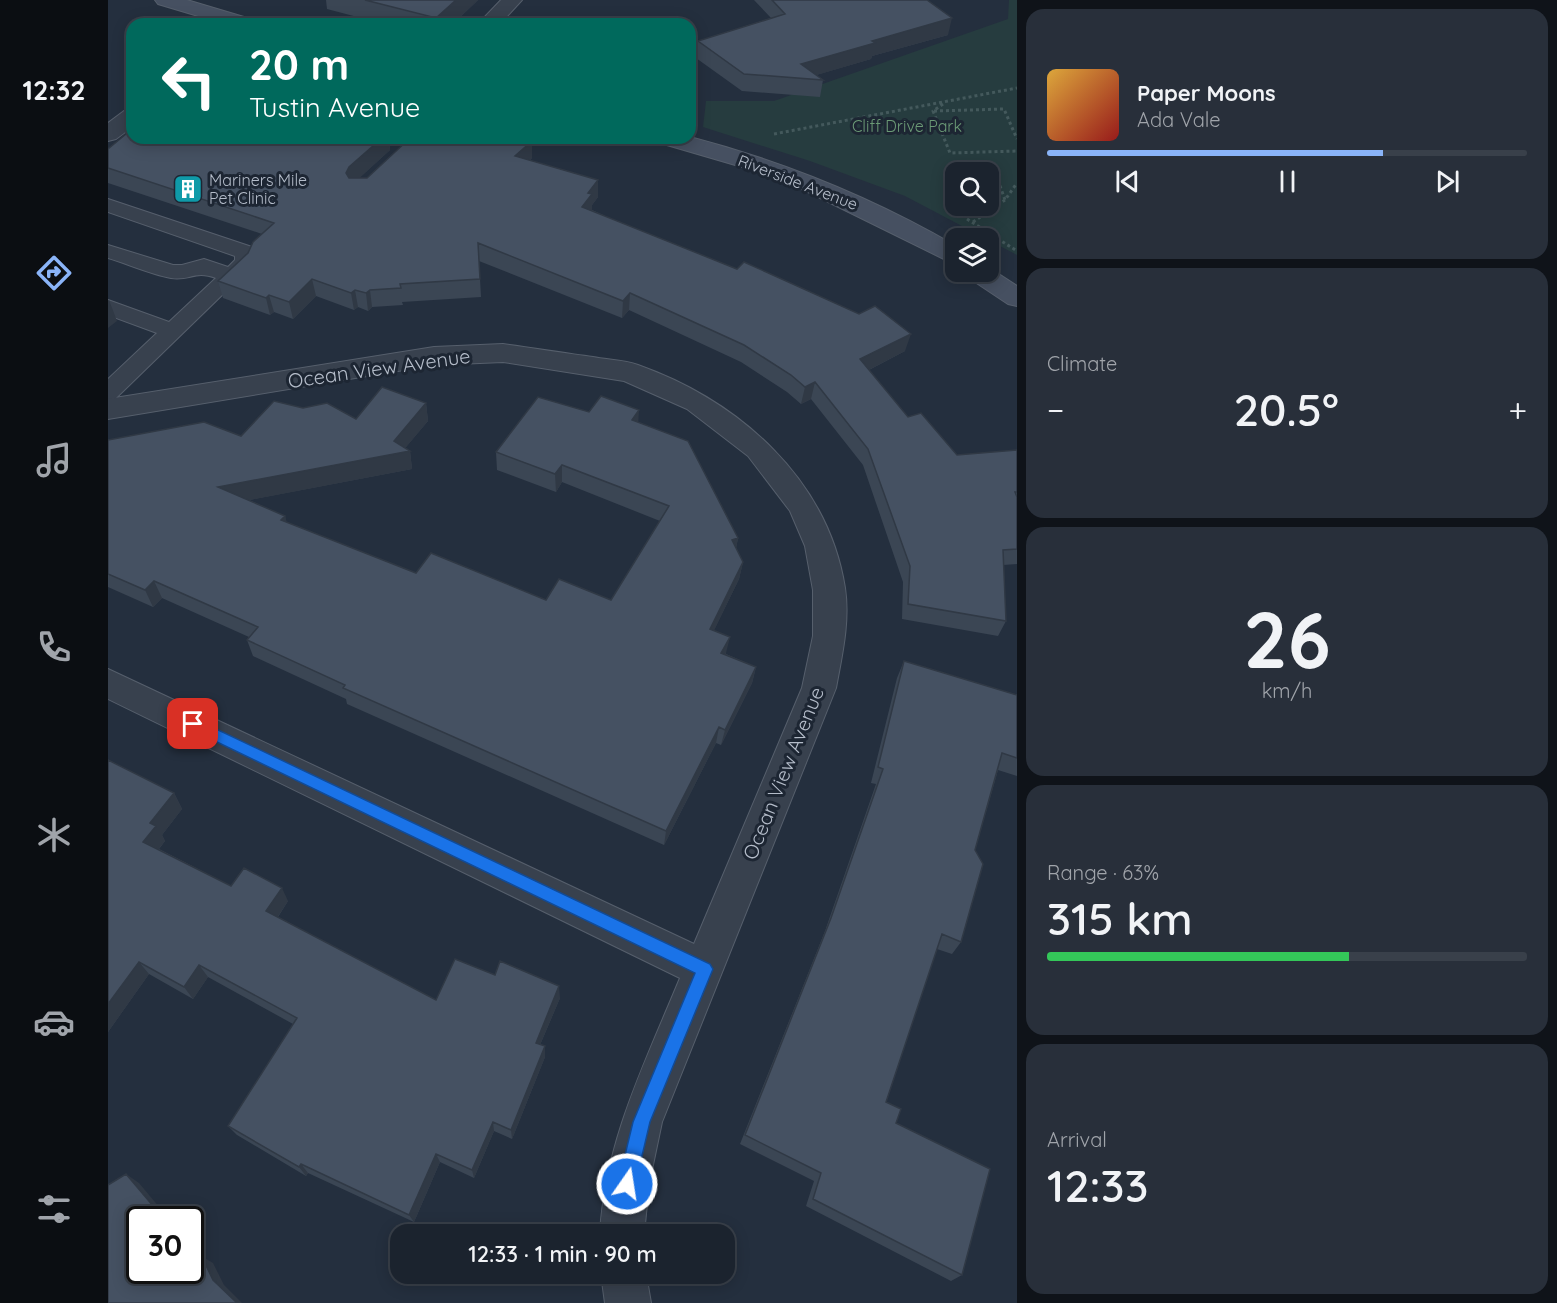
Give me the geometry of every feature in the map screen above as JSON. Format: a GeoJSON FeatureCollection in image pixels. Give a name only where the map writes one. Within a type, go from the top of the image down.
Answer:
{"type":"FeatureCollection","features":[{"type":"Feature","properties":{"kind":"main road"},"geometry":{"type":"LineString","coordinates":[[165,0],[226,18]]}},
{"type":"Feature","properties":{"kind":"main road","name":"Riverside Avenue"},"geometry":{"type":"LineString","coordinates":[[691,144],[824,188],[945,251]]}},
{"type":"Feature","properties":{"kind":"main road"},"geometry":{"type":"LineString","coordinates":[[993,282],[1017,298]]}},
{"type":"Feature","properties":{"kind":"street"},"geometry":{"type":"LineString","coordinates":[[494,18],[512,0]]}},
{"type":"Feature","properties":{"kind":"street"},"geometry":{"type":"LineString","coordinates":[[108,135],[126,121]]}},
{"type":"Feature","properties":{"kind":"street","name":"Ocean View Avenue"},"geometry":{"type":"LineString","coordinates":[[108,409],[434,356],[503,353],[629,372],[697,402],[758,448],[803,506],[820,546],[829,590],[829,636],[819,688],[641,1122],[627,1184],[623,1224]]}},
{"type":"Feature","properties":{"kind":"street"},"geometry":{"type":"LineString","coordinates":[[108,683],[704,969]]}},
{"type":"Feature","properties":{"kind":"street"},"geometry":{"type":"LineString","coordinates":[[625,1284],[628,1303]]}},
{"type":"Feature","properties":{"kind":"lane"},"geometry":{"type":"LineString","coordinates":[[108,205],[245,252],[246,262],[108,392]]}},
{"type":"Feature","properties":{"kind":"lane"},"geometry":{"type":"LineString","coordinates":[[108,250],[171,271],[182,272],[204,266],[231,276]]}},
{"type":"Feature","properties":{"kind":"lane"},"geometry":{"type":"LineString","coordinates":[[108,307],[173,331]]}},
{"type":"Feature","properties":{"kind":"path"},"geometry":{"type":"LineString","coordinates":[[793,130],[1017,88]]}},
{"type":"Feature","properties":{"kind":"path"},"geometry":{"type":"LineString","coordinates":[[933,111],[946,102]]}},
{"type":"Feature","properties":{"kind":"path"},"geometry":{"type":"LineString","coordinates":[[933,111],[1004,109],[1017,139]]}},
{"type":"Feature","properties":{"kind":"path"},"geometry":{"type":"LineString","coordinates":[[933,111],[950,153],[1017,151]]}},
{"type":"Feature","properties":{"kind":"path"},"geometry":{"type":"LineString","coordinates":[[999,183],[1005,200]]}},
{"type":"Feature","properties":{"kind":"path"},"geometry":{"type":"LineString","coordinates":[[973,222],[1005,200],[1017,183]]}},
{"type":"Feature","properties":{"kind":"green space","name":"Cliff Drive Park"},"geometry":{"type":"Polygon","coordinates":[[[1009,0],[1017,0],[1017,255],[999,246],[999,228],[966,228],[905,196],[810,161],[703,127],[706,101],[774,101],[1008,19],[1009,0]]]}},
{"type":"Feature","properties":{"kind":"building"},"geometry":{"type":"Polygon","coordinates":[[[365,0],[456,0],[436,18],[365,0]]]}},
{"type":"Feature","properties":{"kind":"building"},"geometry":{"type":"Polygon","coordinates":[[[772,0],[927,0],[952,18],[801,64],[823,80],[744,74],[698,41],[785,14],[772,0]]]}},
{"type":"Feature","properties":{"kind":"building"},"geometry":{"type":"Polygon","coordinates":[[[126,134],[126,144],[375,144],[349,167],[346,173],[349,178],[367,178],[404,144],[529,144],[515,156],[598,180],[588,193],[592,194],[582,207],[737,269],[744,262],[859,314],[875,306],[911,334],[860,359],[908,417],[921,413],[957,455],[1017,450],[1017,492],[1015,492],[1017,497],[1017,549],[1003,550],[1006,621],[908,604],[910,566],[868,449],[815,382],[805,387],[791,375],[744,345],[630,293],[623,301],[478,243],[480,279],[400,284],[401,288],[370,290],[366,293],[355,290],[351,293],[312,279],[289,302],[269,295],[266,298],[218,281],[248,253],[253,242],[274,223],[108,168],[108,149],[126,134]]]}},
{"type":"Feature","properties":{"kind":"building"},"geometry":{"type":"Polygon","coordinates":[[[382,387],[426,403],[394,441],[410,451],[218,487],[285,516],[281,520],[416,573],[431,553],[546,600],[559,579],[611,600],[669,506],[562,465],[555,474],[496,452],[538,397],[589,412],[601,396],[639,410],[632,420],[688,441],[738,538],[732,540],[743,562],[710,629],[730,637],[721,653],[756,667],[725,730],[719,727],[666,831],[343,688],[345,685],[247,640],[258,627],[154,581],[145,590],[108,574],[108,440],[204,422],[241,436],[274,401],[303,408],[327,403],[356,419],[382,387]]]}},
{"type":"Feature","properties":{"kind":"building"},"geometry":{"type":"Polygon","coordinates":[[[904,661],[1017,695],[1017,758],[1002,753],[975,850],[983,864],[961,942],[942,934],[886,1102],[901,1109],[896,1123],[990,1169],[962,1275],[813,1199],[821,1173],[745,1135],[831,918],[883,769],[878,767],[904,661]]]}},
{"type":"Feature","properties":{"kind":"building"},"geometry":{"type":"Polygon","coordinates":[[[108,760],[174,793],[150,823],[156,826],[143,842],[231,886],[244,868],[282,888],[266,911],[436,1000],[455,959],[495,975],[500,961],[559,986],[536,1043],[545,1046],[511,1130],[493,1122],[472,1170],[436,1154],[409,1215],[301,1164],[299,1167],[228,1126],[297,1018],[199,965],[184,987],[139,962],[108,1004],[108,760]]]}},
{"type":"Feature","properties":{"kind":"building"},"geometry":{"type":"Polygon","coordinates":[[[126,1174],[153,1206],[126,1206],[126,1284],[204,1284],[204,1261],[213,1280],[237,1303],[108,1303],[108,1185],[126,1174]]]}},
{"type":"Feature","properties":{"kind":"place","name":"Mariners Mile Pet Clinic"},"geometry":{"type":"Point","coordinates":[188,189]}},
{"type":"Feature","properties":{"kind":"route"},"geometry":{"type":"LineString","coordinates":[[193,724],[704,969],[641,1122],[627,1184]]}}]}
